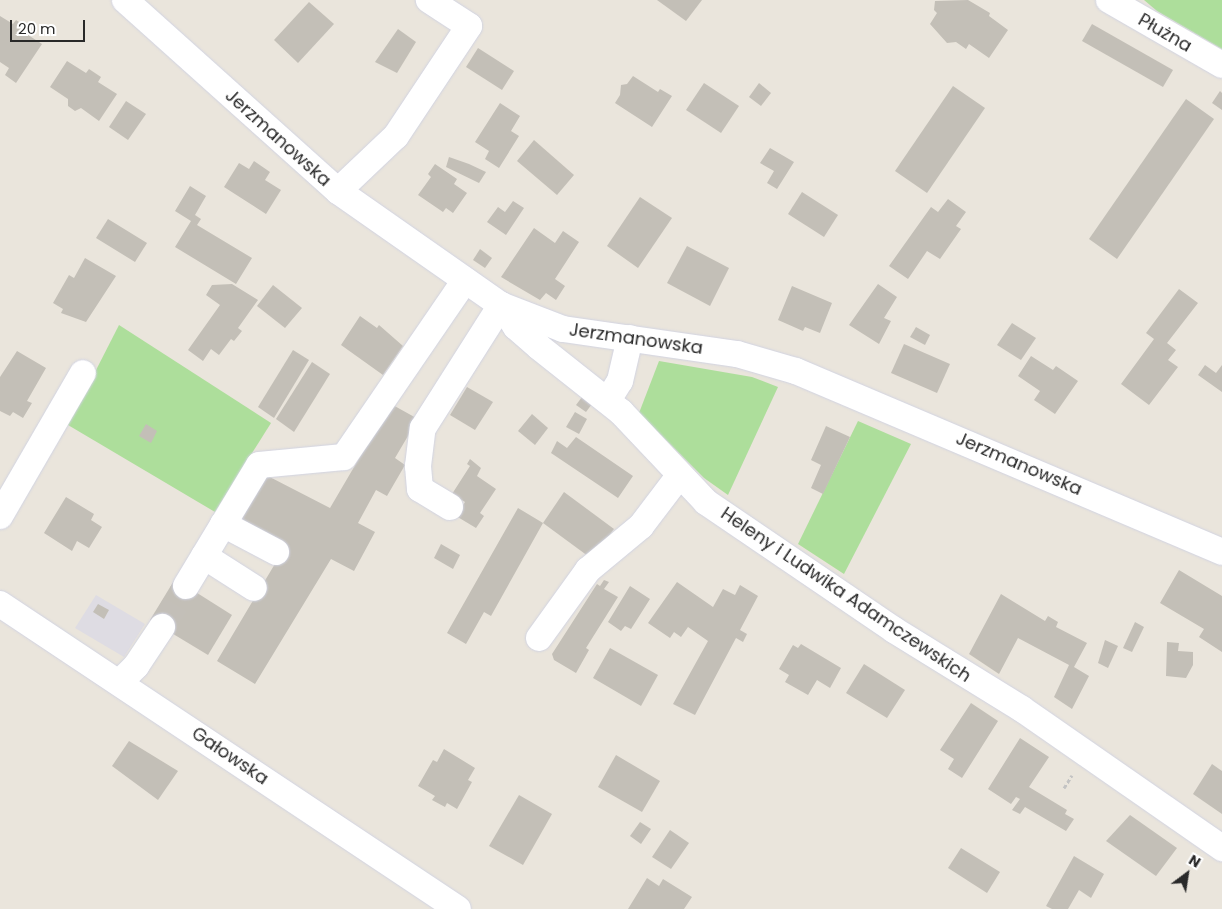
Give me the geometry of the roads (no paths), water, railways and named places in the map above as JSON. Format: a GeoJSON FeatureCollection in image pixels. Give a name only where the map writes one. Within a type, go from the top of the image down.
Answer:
{"type":"FeatureCollection","features":[{"type":"Feature","properties":{"kind":"street","name":"Jerzmanowska"},"geometry":{"type":"LineString","coordinates":[[125,0],[338,191],[501,305],[563,329],[737,354],[796,371],[1222,552]]}},
{"type":"Feature","properties":{"kind":"street"},"geometry":{"type":"LineString","coordinates":[[338,191],[396,136],[469,26],[429,0]]}},
{"type":"Feature","properties":{"kind":"street","name":"Płużna"},"geometry":{"type":"LineString","coordinates":[[1109,0],[1222,65]]}},
{"type":"Feature","properties":{"kind":"street"},"geometry":{"type":"LineString","coordinates":[[186,586],[259,464],[344,457],[465,280]]}},
{"type":"Feature","properties":{"kind":"street"},"geometry":{"type":"LineString","coordinates":[[450,506],[420,488],[418,466],[422,428],[501,305]]}},
{"type":"Feature","properties":{"kind":"street","name":"Heleny i Ludwika Adamczewskich"},"geometry":{"type":"LineString","coordinates":[[501,305],[528,337],[614,406],[679,476],[706,502],[894,630],[1022,709],[1222,848]]}},
{"type":"Feature","properties":{"kind":"street"},"geometry":{"type":"LineString","coordinates":[[614,406],[630,338]]}},
{"type":"Feature","properties":{"kind":"street"},"geometry":{"type":"LineString","coordinates":[[0,516],[83,373]]}},
{"type":"Feature","properties":{"kind":"street"},"geometry":{"type":"LineString","coordinates":[[539,638],[588,570],[641,526],[679,476]]}},
{"type":"Feature","properties":{"kind":"street"},"geometry":{"type":"LineString","coordinates":[[223,524],[276,552]]}},
{"type":"Feature","properties":{"kind":"street"},"geometry":{"type":"LineString","coordinates":[[204,556],[254,588]]}},
{"type":"Feature","properties":{"kind":"street","name":"Gałowska"},"geometry":{"type":"LineString","coordinates":[[0,604],[120,682],[458,909]]}},
{"type":"Feature","properties":{"kind":"street"},"geometry":{"type":"LineString","coordinates":[[120,682],[136,666],[162,627]]}},
{"type":"Feature","properties":{"kind":"tunnel"},"geometry":{"type":"LineString","coordinates":[[162,627],[186,586]]}}]}
